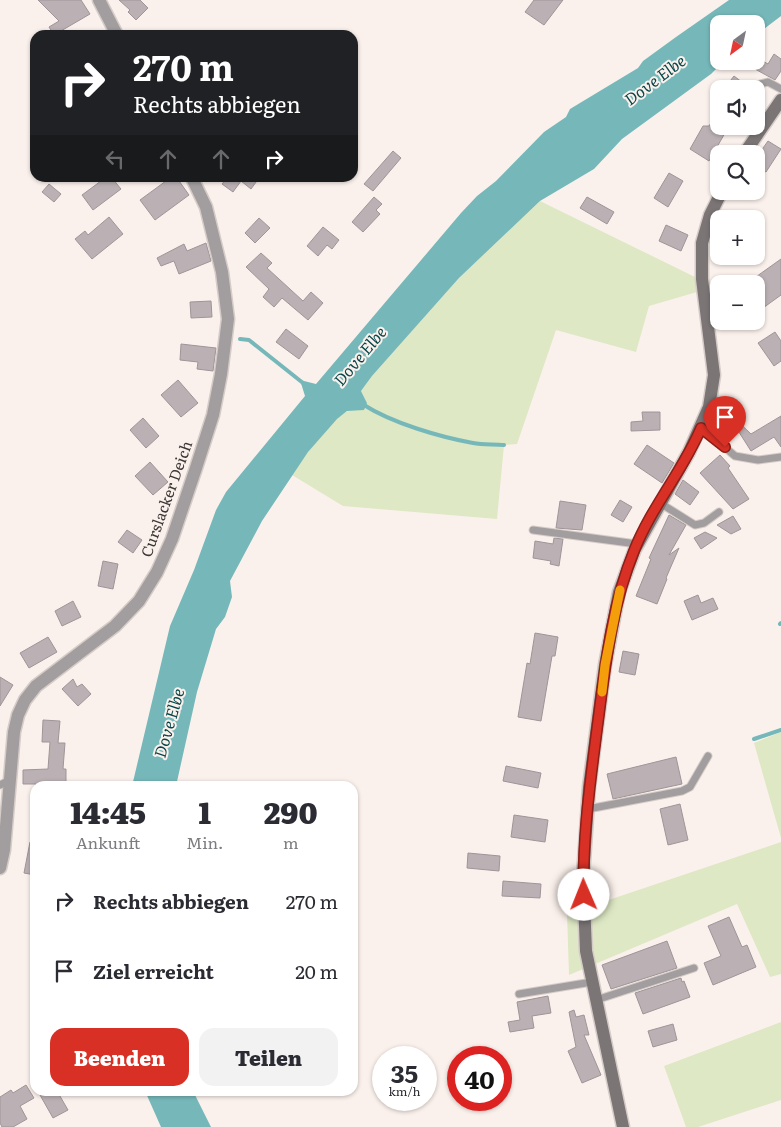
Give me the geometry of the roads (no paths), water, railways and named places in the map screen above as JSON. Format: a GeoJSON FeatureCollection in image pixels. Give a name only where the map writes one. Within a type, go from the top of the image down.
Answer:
{"type":"FeatureCollection","features":[{"type":"Feature","properties":{"kind":"street"},"geometry":{"type":"LineString","coordinates":[[99,0],[114,30]]}},
{"type":"Feature","properties":{"kind":"street"},"geometry":{"type":"LineString","coordinates":[[750,145],[781,100]]}},
{"type":"Feature","properties":{"kind":"street","name":"Curslacker Deich"},"geometry":{"type":"LineString","coordinates":[[0,868],[4,850],[5,783],[18,715],[25,700],[47,676],[115,626],[139,601],[157,572],[172,539],[213,415],[221,374],[228,319],[222,272],[206,207],[194,182]]}},
{"type":"Feature","properties":{"kind":"street"},"geometry":{"type":"LineString","coordinates":[[623,1127],[586,951],[583,876],[588,809],[605,665],[619,592],[637,544],[689,452],[709,407],[714,375],[702,279],[702,243],[710,215],[718,200]]}},
{"type":"Feature","properties":{"kind":"lane"},"geometry":{"type":"LineString","coordinates":[[765,83],[768,82],[781,89]]}},
{"type":"Feature","properties":{"kind":"lane"},"geometry":{"type":"LineString","coordinates":[[701,428],[735,456],[758,460],[781,457]]}},
{"type":"Feature","properties":{"kind":"lane"},"geometry":{"type":"LineString","coordinates":[[660,503],[695,524],[704,523],[719,512]]}},
{"type":"Feature","properties":{"kind":"lane"},"geometry":{"type":"LineString","coordinates":[[533,530],[637,544]]}},
{"type":"Feature","properties":{"kind":"lane"},"geometry":{"type":"LineString","coordinates":[[588,809],[682,791],[690,787],[708,756]]}},
{"type":"Feature","properties":{"kind":"lane"},"geometry":{"type":"LineString","coordinates":[[596,1000],[694,968]]}},
{"type":"Feature","properties":{"kind":"lane"},"geometry":{"type":"LineString","coordinates":[[520,994],[592,982]]}},
{"type":"Feature","properties":{"kind":"water","name":"Dove Elbe"},"geometry":{"type":"Polygon","coordinates":[[[729,0],[781,0],[781,16],[765,28],[765,15],[710,15],[710,70],[715,70],[622,139],[594,169],[540,201],[459,278],[372,376],[361,391],[367,403],[364,410],[347,411],[337,419],[308,452],[262,521],[230,581],[232,597],[225,617],[216,629],[197,692],[177,781],[133,781],[170,626],[194,570],[216,510],[226,492],[305,396],[300,380],[316,384],[461,213],[477,196],[496,181],[544,132],[566,117],[570,109],[638,68],[643,61],[729,0]]]}},
{"type":"Feature","properties":{"kind":"water"},"geometry":{"type":"Polygon","coordinates":[[[147,1096],[196,1096],[211,1127],[161,1127],[147,1096]]]}},
{"type":"Feature","properties":{"kind":"waterway"},"geometry":{"type":"LineString","coordinates":[[240,339],[249,340],[303,383]]}},
{"type":"Feature","properties":{"kind":"waterway"},"geometry":{"type":"LineString","coordinates":[[364,405],[388,418],[431,433],[473,443],[504,445]]}},
{"type":"Feature","properties":{"kind":"waterway"},"geometry":{"type":"LineString","coordinates":[[754,739],[781,730]]}}]}
